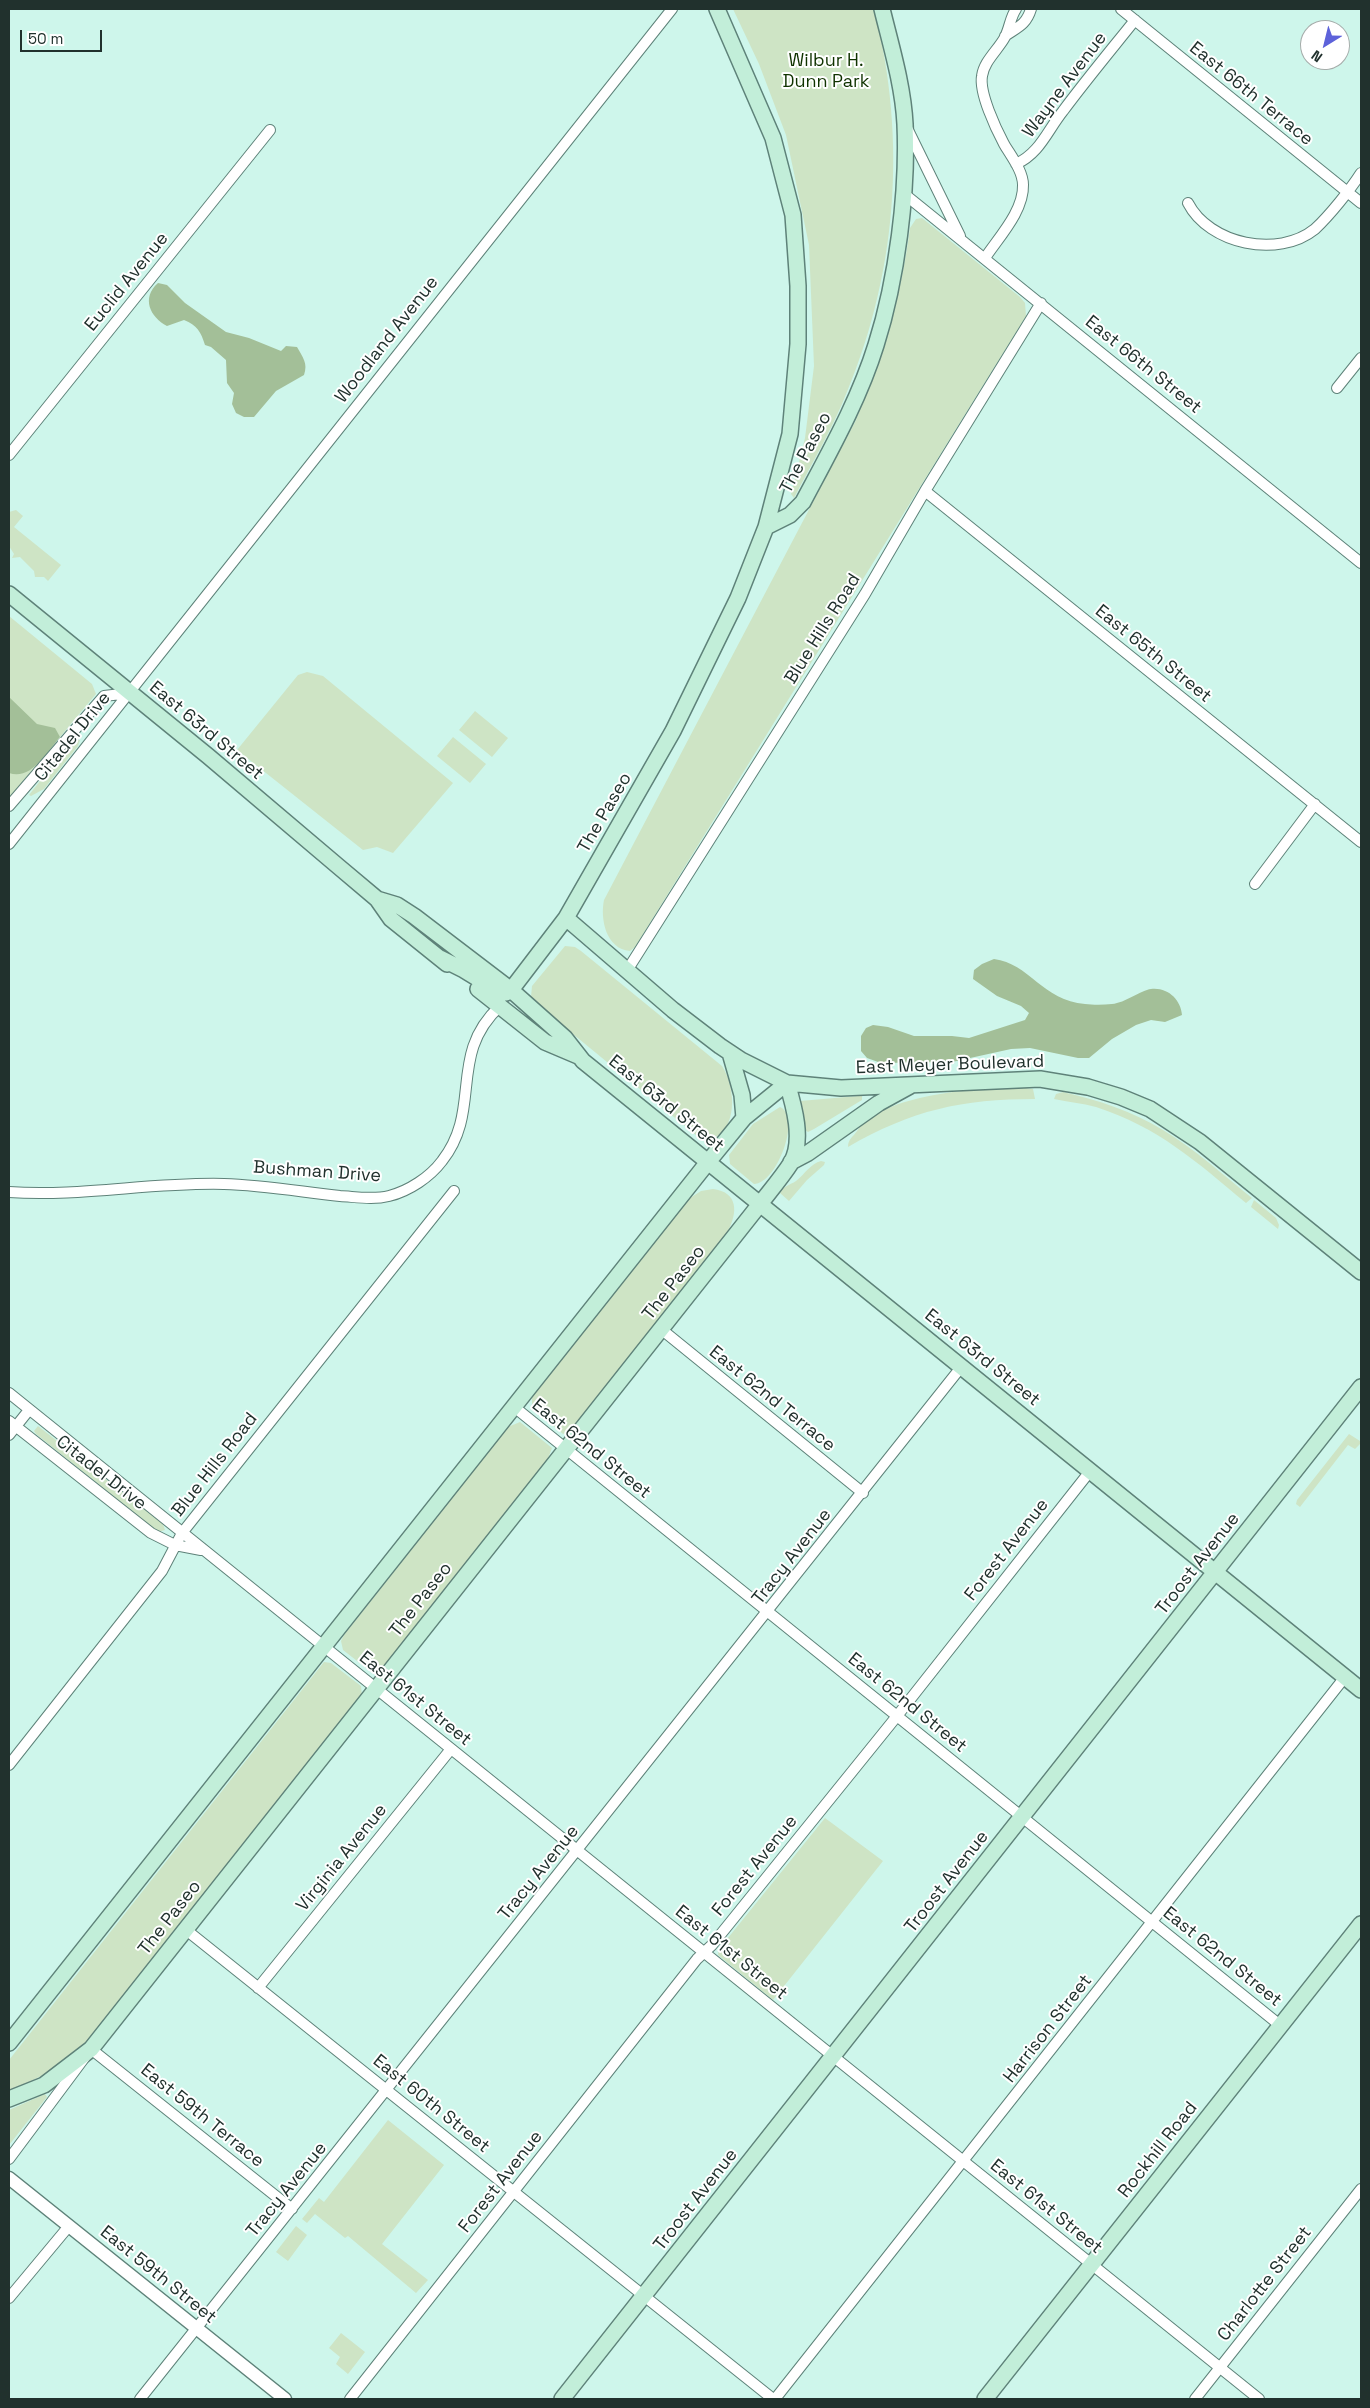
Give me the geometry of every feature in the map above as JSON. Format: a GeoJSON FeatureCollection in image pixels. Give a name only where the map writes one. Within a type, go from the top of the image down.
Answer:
{"type":"FeatureCollection","features":[{"type":"Feature","properties":{"kind":"main road"},"geometry":{"type":"LineString","coordinates":[[717,9],[773,138],[793,214],[798,286],[798,344],[790,434],[766,527]]}},
{"type":"Feature","properties":{"kind":"main road","name":"The Paseo"},"geometry":{"type":"LineString","coordinates":[[566,918],[673,731],[738,598],[766,527],[790,515],[803,502],[859,391],[876,345],[888,302],[903,193],[905,123],[893,54],[882,9]]}},
{"type":"Feature","properties":{"kind":"main road","name":"East 63rd Street"},"geometry":{"type":"LineString","coordinates":[[9,594],[377,899],[391,919],[545,1042],[578,1056]]}},
{"type":"Feature","properties":{"kind":"main road","name":"East 63rd Street"},"geometry":{"type":"LineString","coordinates":[[377,899],[397,905],[414,916],[511,990],[565,1038],[578,1056],[1361,1690]]}},
{"type":"Feature","properties":{"kind":"main road"},"geometry":{"type":"LineString","coordinates":[[440,958],[506,994],[566,918]]}},
{"type":"Feature","properties":{"kind":"main road","name":"East Meyer Boulevard"},"geometry":{"type":"LineString","coordinates":[[566,918],[673,1010],[730,1053],[787,1083],[841,1088],[1040,1079],[1088,1087],[1121,1097],[1150,1109],[1200,1142],[1361,1272]]}},
{"type":"Feature","properties":{"kind":"main road"},"geometry":{"type":"LineString","coordinates":[[500,1006],[509,1005],[519,1009],[535,1022],[565,1038]]}},
{"type":"Feature","properties":{"kind":"main road"},"geometry":{"type":"LineString","coordinates":[[730,1053],[742,1095],[744,1118]]}},
{"type":"Feature","properties":{"kind":"main road"},"geometry":{"type":"LineString","coordinates":[[9,2043],[512,1406],[708,1162],[744,1118],[787,1083]]}},
{"type":"Feature","properties":{"kind":"main road","name":"The Paseo"},"geometry":{"type":"LineString","coordinates":[[9,2099],[44,2085],[91,2049],[760,1204],[791,1162],[797,1147],[794,1105],[787,1083]]}},
{"type":"Feature","properties":{"kind":"main road"},"geometry":{"type":"LineString","coordinates":[[791,1162],[879,1103],[912,1085]]}},
{"type":"Feature","properties":{"kind":"main road","name":"Troost Avenue"},"geometry":{"type":"LineString","coordinates":[[562,2399],[1361,1388]]}},
{"type":"Feature","properties":{"kind":"main road","name":"Rockhill Road"},"geometry":{"type":"LineString","coordinates":[[985,2399],[1361,1924]]}},
{"type":"Feature","properties":{"kind":"street","name":"Woodland Avenue"},"geometry":{"type":"LineString","coordinates":[[130,693],[520,196],[672,9]]}},
{"type":"Feature","properties":{"kind":"street"},"geometry":{"type":"LineString","coordinates":[[985,258],[1019,206],[1023,185],[1021,173],[1002,140],[983,92],[982,76],[988,62],[1005,36],[1011,16],[1016,9]]}},
{"type":"Feature","properties":{"kind":"street"},"geometry":{"type":"LineString","coordinates":[[1005,36],[1024,25],[1029,18],[1031,9]]}},
{"type":"Feature","properties":{"kind":"street","name":"East 66th Terrace"},"geometry":{"type":"LineString","coordinates":[[1121,9],[1361,203]]}},
{"type":"Feature","properties":{"kind":"street","name":"Wayne Avenue"},"geometry":{"type":"LineString","coordinates":[[1016,164],[1031,156],[1040,147],[1063,110],[1134,20]]}},
{"type":"Feature","properties":{"kind":"street"},"geometry":{"type":"LineString","coordinates":[[905,123],[962,240]]}},
{"type":"Feature","properties":{"kind":"street","name":"Euclid Avenue"},"geometry":{"type":"LineString","coordinates":[[9,455],[270,130]]}},
{"type":"Feature","properties":{"kind":"street"},"geometry":{"type":"LineString","coordinates":[[1188,203],[1193,212],[1218,233],[1247,243],[1266,245],[1294,239],[1314,229],[1361,173]]}},
{"type":"Feature","properties":{"kind":"street","name":"East 66th Street"},"geometry":{"type":"LineString","coordinates":[[903,193],[1361,563]]}},
{"type":"Feature","properties":{"kind":"street","name":"Blue Hills Road"},"geometry":{"type":"LineString","coordinates":[[628,970],[865,594],[925,490],[1041,303]]}},
{"type":"Feature","properties":{"kind":"street"},"geometry":{"type":"LineString","coordinates":[[1337,388],[1361,358]]}},
{"type":"Feature","properties":{"kind":"street","name":"East 65th Street"},"geometry":{"type":"LineString","coordinates":[[925,490],[1361,842]]}},
{"type":"Feature","properties":{"kind":"street","name":"Citadel Drive"},"geometry":{"type":"LineString","coordinates":[[9,806],[104,696],[130,693]]}},
{"type":"Feature","properties":{"kind":"street","name":"Citadel Drive"},"geometry":{"type":"LineString","coordinates":[[9,844],[75,759],[130,693]]}},
{"type":"Feature","properties":{"kind":"street"},"geometry":{"type":"LineString","coordinates":[[1255,884],[1315,804]]}},
{"type":"Feature","properties":{"kind":"street","name":"Bushman Drive"},"geometry":{"type":"LineString","coordinates":[[9,1192],[81,1192],[156,1184],[221,1184],[372,1198],[403,1191],[430,1173],[451,1148],[463,1120],[470,1054],[481,1029],[500,1006]]}},
{"type":"Feature","properties":{"kind":"street","name":"Blue Hills Road"},"geometry":{"type":"LineString","coordinates":[[9,1765],[162,1571],[182,1533],[454,1191]]}},
{"type":"Feature","properties":{"kind":"street","name":"East 62nd Terrace"},"geometry":{"type":"LineString","coordinates":[[661,1329],[863,1493]]}},
{"type":"Feature","properties":{"kind":"street","name":"Tracy Avenue"},"geometry":{"type":"LineString","coordinates":[[140,2399],[863,1493],[962,1366]]}},
{"type":"Feature","properties":{"kind":"street","name":"Citadel Drive"},"geometry":{"type":"LineString","coordinates":[[9,1394],[182,1533]]}},
{"type":"Feature","properties":{"kind":"street","name":"East 62nd Street"},"geometry":{"type":"LineString","coordinates":[[512,1406],[1281,2026]]}},
{"type":"Feature","properties":{"kind":"street"},"geometry":{"type":"LineString","coordinates":[[9,1435],[12,1424],[29,1410]]}},
{"type":"Feature","properties":{"kind":"street","name":"Citadel Drive"},"geometry":{"type":"LineString","coordinates":[[12,1424],[151,1533],[175,1545],[206,1552]]}},
{"type":"Feature","properties":{"kind":"street","name":"Forest Avenue"},"geometry":{"type":"LineString","coordinates":[[350,2399],[704,1952],[712,1945],[897,1716],[1091,1470]]}},
{"type":"Feature","properties":{"kind":"street","name":"East 61st Street"},"geometry":{"type":"LineString","coordinates":[[182,1533],[1259,2399]]}},
{"type":"Feature","properties":{"kind":"street","name":"Harrison Street"},"geometry":{"type":"LineString","coordinates":[[774,2399],[1345,1677]]}},
{"type":"Feature","properties":{"kind":"street","name":"Virginia Avenue"},"geometry":{"type":"LineString","coordinates":[[258,1988],[451,1749]]}},
{"type":"Feature","properties":{"kind":"street","name":"East 60th Street"},"geometry":{"type":"LineString","coordinates":[[185,1929],[774,2399]]}},
{"type":"Feature","properties":{"kind":"street"},"geometry":{"type":"LineString","coordinates":[[9,2159],[91,2049]]}},
{"type":"Feature","properties":{"kind":"street","name":"East 59th Terrace"},"geometry":{"type":"LineString","coordinates":[[91,2049],[292,2209]]}},
{"type":"Feature","properties":{"kind":"street","name":"East 59th Street"},"geometry":{"type":"LineString","coordinates":[[9,2178],[285,2399]]}},
{"type":"Feature","properties":{"kind":"street","name":"Charlotte Street"},"geometry":{"type":"LineString","coordinates":[[1195,2399],[1361,2189]]}},
{"type":"Feature","properties":{"kind":"street"},"geometry":{"type":"LineString","coordinates":[[9,2298],[69,2226]]}},
{"type":"Feature","properties":{"kind":"green space","name":"Wilbur H. Dunn Park"},"geometry":{"type":"Polygon","coordinates":[[[733,9],[874,9],[885,59],[891,109],[893,159],[891,209],[885,259],[875,308],[861,356],[842,404],[794,498],[791,494],[805,438],[814,366],[809,245],[786,135],[759,64],[733,9]]]}},
{"type":"Feature","properties":{"kind":"green space"},"geometry":{"type":"Polygon","coordinates":[[[922,218],[1020,297],[1025,303],[1026,316],[635,947],[630,951],[622,949],[615,945],[606,932],[603,916],[604,900],[855,422],[882,351],[896,303],[910,228],[916,219],[922,218]]]}},
{"type":"Feature","properties":{"kind":"green space"},"geometry":{"type":"Polygon","coordinates":[[[158,283],[167,285],[185,303],[226,332],[249,338],[281,351],[286,346],[297,347],[305,364],[304,375],[276,391],[254,417],[244,417],[236,413],[232,404],[234,393],[227,383],[226,360],[211,347],[205,345],[200,333],[192,324],[184,320],[167,326],[156,318],[152,312],[149,301],[150,295],[158,283]]]}},
{"type":"Feature","properties":{"kind":"green space"},"geometry":{"type":"Polygon","coordinates":[[[16,510],[23,516],[14,527],[61,565],[48,581],[44,577],[35,577],[34,571],[20,557],[12,558],[14,554],[9,546],[9,512],[16,510]]]}},
{"type":"Feature","properties":{"kind":"green space"},"geometry":{"type":"Polygon","coordinates":[[[9,616],[92,684],[96,694],[9,798],[9,616]]]}},
{"type":"Feature","properties":{"kind":"green space"},"geometry":{"type":"Polygon","coordinates":[[[307,672],[323,676],[453,783],[393,853],[377,847],[363,850],[237,750],[298,675],[307,672]]]}},
{"type":"Feature","properties":{"kind":"green space"},"geometry":{"type":"Polygon","coordinates":[[[9,697],[37,724],[55,728],[60,737],[38,764],[24,773],[9,773],[9,697]]]}},
{"type":"Feature","properties":{"kind":"green space"},"geometry":{"type":"Polygon","coordinates":[[[475,711],[508,738],[492,757],[459,730],[475,711]]]}},
{"type":"Feature","properties":{"kind":"green space"},"geometry":{"type":"Polygon","coordinates":[[[453,737],[486,764],[470,783],[437,756],[453,737]]]}},
{"type":"Feature","properties":{"kind":"green space"},"geometry":{"type":"Polygon","coordinates":[[[73,739],[80,740],[78,746],[44,789],[31,796],[29,795],[73,739]]]}},
{"type":"Feature","properties":{"kind":"green space"},"geometry":{"type":"Polygon","coordinates":[[[565,946],[575,947],[581,951],[722,1066],[730,1085],[732,1108],[730,1119],[718,1136],[708,1140],[697,1136],[534,1002],[531,997],[532,986],[565,946]]]}},
{"type":"Feature","properties":{"kind":"green space"},"geometry":{"type":"Polygon","coordinates":[[[994,959],[1017,967],[1047,989],[1070,1001],[1091,1005],[1112,1004],[1147,990],[1157,989],[1168,992],[1176,1000],[1182,1015],[1165,1022],[1151,1020],[1136,1025],[1112,1039],[1089,1058],[1078,1058],[1030,1048],[1011,1049],[952,1062],[881,1063],[867,1058],[861,1051],[861,1036],[866,1028],[873,1025],[888,1027],[914,1036],[969,1038],[1025,1020],[1029,1013],[1021,1006],[997,996],[973,979],[974,970],[994,959]]]}},
{"type":"Feature","properties":{"kind":"green space"},"geometry":{"type":"Polygon","coordinates":[[[1018,1087],[1033,1089],[1035,1099],[984,1101],[938,1109],[894,1124],[848,1147],[851,1138],[870,1118],[888,1108],[909,1101],[955,1092],[1018,1087]]]}},
{"type":"Feature","properties":{"kind":"green space"},"geometry":{"type":"Polygon","coordinates":[[[1063,1092],[1114,1107],[1151,1123],[1175,1137],[1209,1162],[1252,1198],[1246,1203],[1176,1147],[1139,1125],[1096,1107],[1054,1099],[1056,1094],[1063,1092]]]}},
{"type":"Feature","properties":{"kind":"green space"},"geometry":{"type":"Polygon","coordinates":[[[862,1096],[862,1100],[814,1129],[808,1132],[805,1130],[800,1101],[862,1096]]]}},
{"type":"Feature","properties":{"kind":"green space"},"geometry":{"type":"Polygon","coordinates":[[[780,1107],[786,1113],[788,1123],[788,1135],[784,1149],[771,1173],[763,1181],[754,1184],[730,1164],[729,1155],[753,1124],[780,1107]]]}},
{"type":"Feature","properties":{"kind":"green space"},"geometry":{"type":"Polygon","coordinates":[[[821,1161],[825,1162],[824,1165],[807,1180],[789,1201],[780,1193],[814,1164],[821,1161]]]}},
{"type":"Feature","properties":{"kind":"green space"},"geometry":{"type":"Polygon","coordinates":[[[713,1189],[727,1194],[734,1204],[733,1217],[728,1231],[571,1431],[563,1434],[532,1408],[532,1397],[690,1198],[701,1191],[713,1189]]]}},
{"type":"Feature","properties":{"kind":"green space"},"geometry":{"type":"Polygon","coordinates":[[[1254,1200],[1276,1218],[1279,1225],[1278,1229],[1251,1207],[1254,1200]]]}},
{"type":"Feature","properties":{"kind":"green space"},"geometry":{"type":"Polygon","coordinates":[[[520,1422],[552,1448],[547,1461],[382,1670],[379,1673],[370,1671],[343,1650],[341,1641],[344,1635],[508,1427],[520,1422]]]}},
{"type":"Feature","properties":{"kind":"green space"},"geometry":{"type":"Polygon","coordinates":[[[38,1426],[163,1524],[165,1530],[158,1532],[36,1434],[34,1431],[38,1426]]]}},
{"type":"Feature","properties":{"kind":"green space"},"geometry":{"type":"Polygon","coordinates":[[[1349,1434],[1360,1441],[1360,1444],[1355,1449],[1348,1445],[1300,1507],[1296,1504],[1297,1500],[1349,1434]]]}},
{"type":"Feature","properties":{"kind":"green space"},"geometry":{"type":"Polygon","coordinates":[[[324,1662],[331,1663],[361,1686],[362,1696],[87,2041],[47,2073],[9,2092],[9,2060],[324,1662]]]}},
{"type":"Feature","properties":{"kind":"green space"},"geometry":{"type":"Polygon","coordinates":[[[825,1818],[883,1861],[773,2000],[718,1955],[719,1949],[825,1818]]]}},
{"type":"Feature","properties":{"kind":"green space"},"geometry":{"type":"Polygon","coordinates":[[[45,2094],[47,2097],[9,2145],[9,2110],[45,2094]]]}},
{"type":"Feature","properties":{"kind":"green space"},"geometry":{"type":"Polygon","coordinates":[[[388,2120],[444,2165],[382,2244],[428,2280],[416,2293],[348,2236],[345,2238],[315,2214],[307,2223],[302,2219],[319,2198],[324,2202],[388,2120]]]}},
{"type":"Feature","properties":{"kind":"green space"},"geometry":{"type":"Polygon","coordinates":[[[296,2226],[307,2235],[288,2261],[276,2252],[296,2226]]]}},
{"type":"Feature","properties":{"kind":"green space"},"geometry":{"type":"Polygon","coordinates":[[[341,2333],[365,2352],[348,2374],[336,2364],[340,2357],[329,2348],[341,2333]]]}}]}
